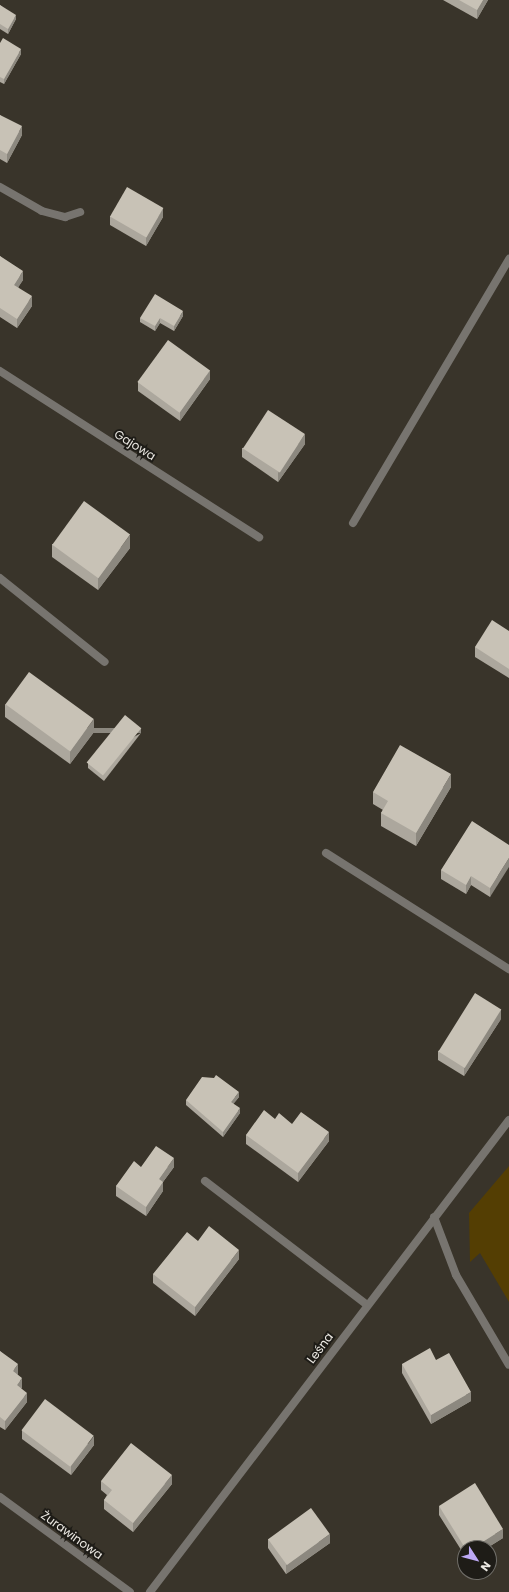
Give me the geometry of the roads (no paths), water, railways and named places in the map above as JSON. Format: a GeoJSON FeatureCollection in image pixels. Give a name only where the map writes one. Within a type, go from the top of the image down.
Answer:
{"type":"FeatureCollection","features":[{"type":"Feature","properties":{"kind":"street"},"geometry":{"type":"LineString","coordinates":[[0,187],[42,211],[65,217],[80,212]]}},
{"type":"Feature","properties":{"kind":"street"},"geometry":{"type":"LineString","coordinates":[[353,523],[509,259]]}},
{"type":"Feature","properties":{"kind":"street","name":"Gajowa"},"geometry":{"type":"LineString","coordinates":[[0,371],[70,419],[259,538]]}},
{"type":"Feature","properties":{"kind":"street"},"geometry":{"type":"LineString","coordinates":[[0,578],[105,662]]}},
{"type":"Feature","properties":{"kind":"street"},"geometry":{"type":"LineString","coordinates":[[326,852],[509,969]]}},
{"type":"Feature","properties":{"kind":"street","name":"Leśna"},"geometry":{"type":"LineString","coordinates":[[150,1592],[509,1120]]}},
{"type":"Feature","properties":{"kind":"street"},"geometry":{"type":"LineString","coordinates":[[205,1180],[367,1305]]}},
{"type":"Feature","properties":{"kind":"street"},"geometry":{"type":"LineString","coordinates":[[434,1217],[456,1276],[509,1365]]}},
{"type":"Feature","properties":{"kind":"street","name":"Żurawinowa"},"geometry":{"type":"LineString","coordinates":[[0,1497],[130,1592]]}}]}
